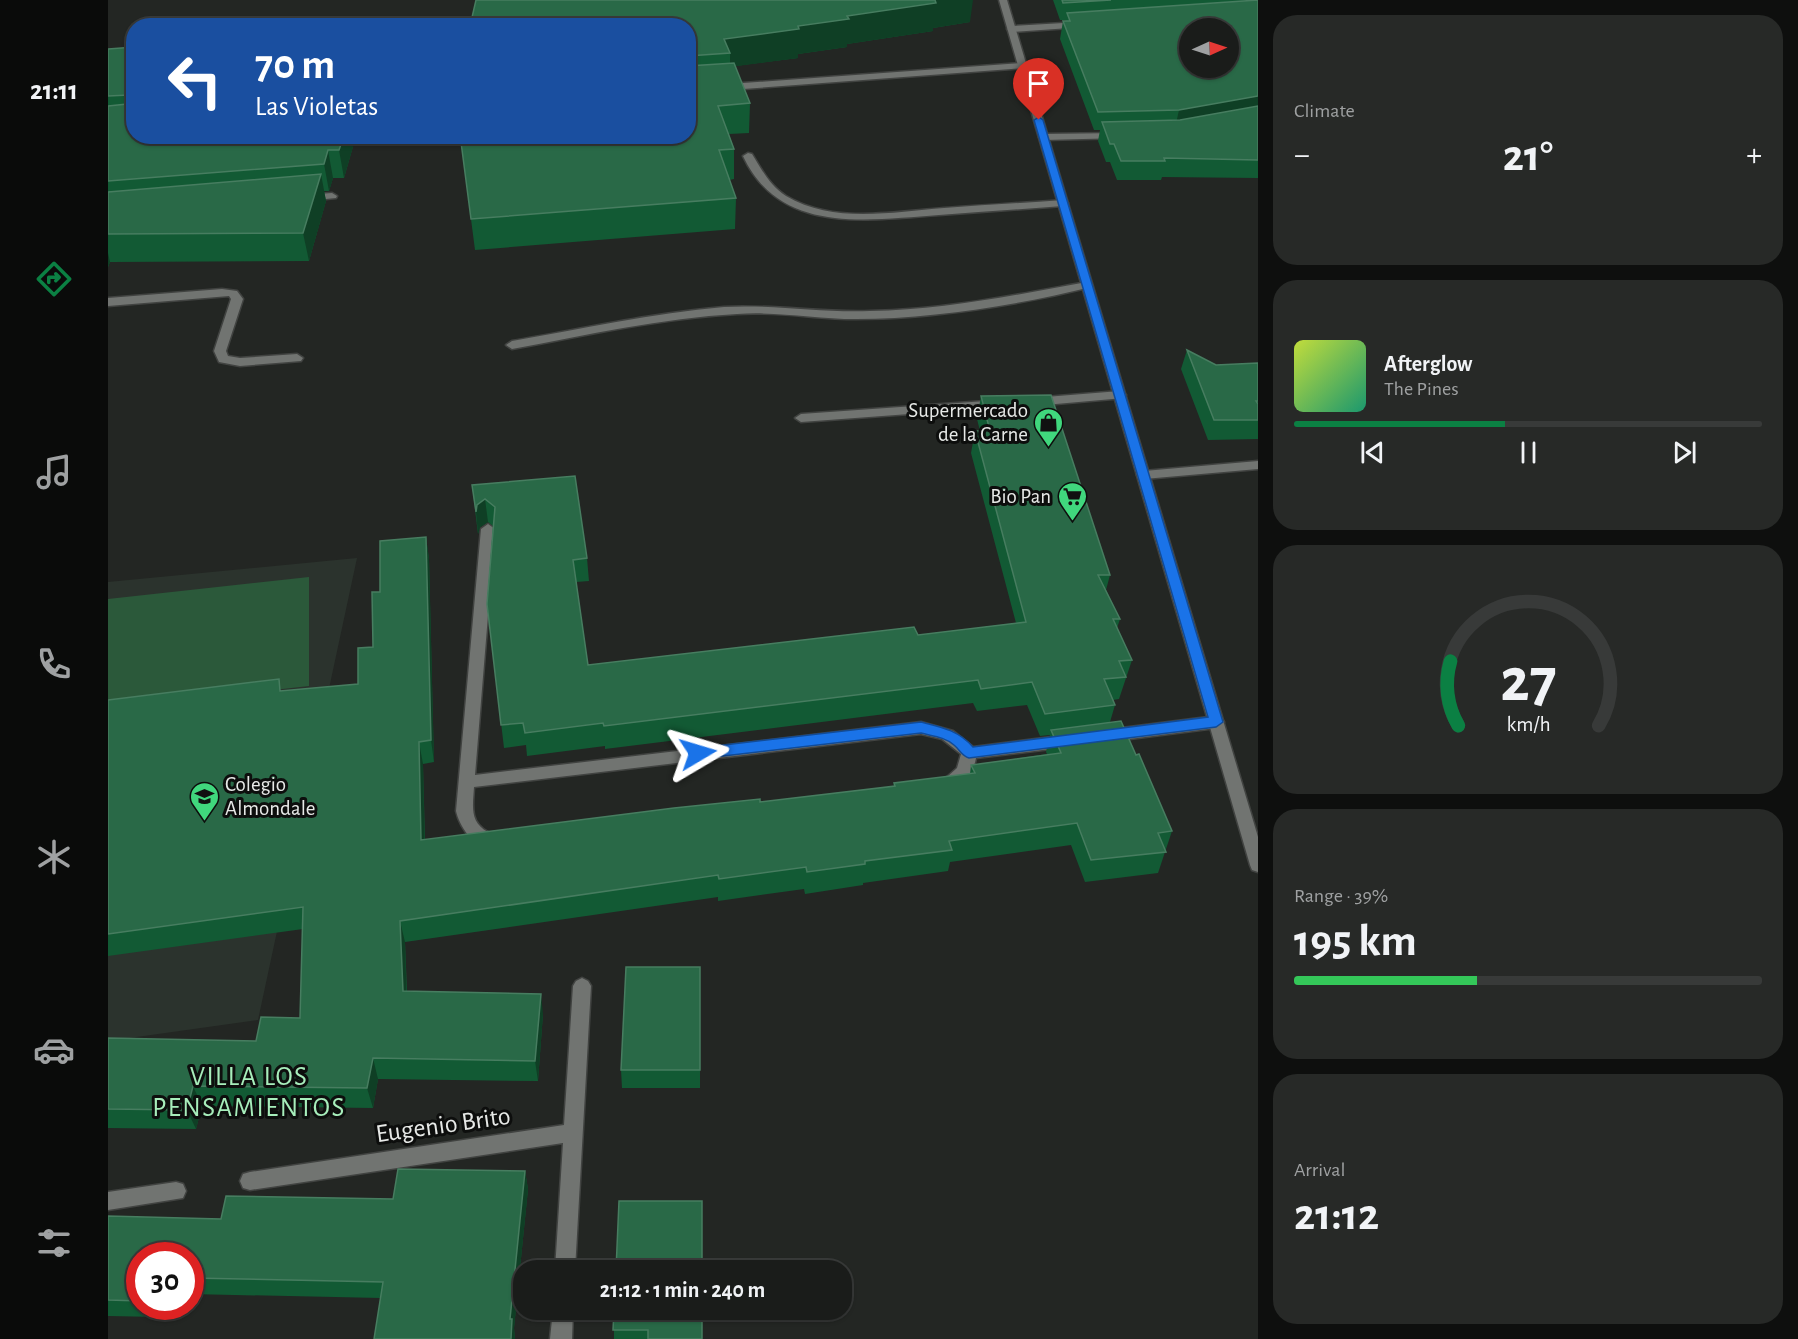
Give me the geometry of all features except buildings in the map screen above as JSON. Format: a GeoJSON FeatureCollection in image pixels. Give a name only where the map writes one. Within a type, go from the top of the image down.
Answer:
{"type":"FeatureCollection","features":[{"type":"Feature","properties":{"kind":"street"},"geometry":{"type":"LineString","coordinates":[[1004,0],[1258,865]]}},
{"type":"Feature","properties":{"kind":"street"},"geometry":{"type":"LineString","coordinates":[[1012,29],[1096,24]]}},
{"type":"Feature","properties":{"kind":"street"},"geometry":{"type":"LineString","coordinates":[[696,89],[1023,66]]}},
{"type":"Feature","properties":{"kind":"street"},"geometry":{"type":"LineString","coordinates":[[1044,138],[1126,136]]}},
{"type":"Feature","properties":{"kind":"street"},"geometry":{"type":"LineString","coordinates":[[748,156],[753,169],[776,193],[804,208],[838,217],[869,217],[1063,203]]}},
{"type":"Feature","properties":{"kind":"street"},"geometry":{"type":"LineString","coordinates":[[297,199],[332,196]]}},
{"type":"Feature","properties":{"kind":"street"},"geometry":{"type":"LineString","coordinates":[[512,345],[724,311],[762,310],[837,316],[905,313],[966,306],[1087,285]]}},
{"type":"Feature","properties":{"kind":"street"},"geometry":{"type":"LineString","coordinates":[[108,302],[233,293],[237,299],[220,351],[223,359],[240,362],[297,358]]}},
{"type":"Feature","properties":{"kind":"street"},"geometry":{"type":"LineString","coordinates":[[801,418],[1120,396]]}},
{"type":"Feature","properties":{"kind":"street"},"geometry":{"type":"LineString","coordinates":[[1144,476],[1258,465]]}},
{"type":"Feature","properties":{"kind":"street"},"geometry":{"type":"LineString","coordinates":[[488,529],[464,811],[466,824],[476,835],[491,842],[509,842]]}},
{"type":"Feature","properties":{"kind":"street"},"geometry":{"type":"LineString","coordinates":[[969,753],[1216,722]]}},
{"type":"Feature","properties":{"kind":"street"},"geometry":{"type":"LineString","coordinates":[[466,782],[907,728],[927,728],[947,734],[960,742],[969,753],[968,764],[963,774],[956,781],[935,788]]}},
{"type":"Feature","properties":{"kind":"street"},"geometry":{"type":"LineString","coordinates":[[566,1260],[582,986]]}},
{"type":"Feature","properties":{"kind":"street","name":"Eugenio Brito"},"geometry":{"type":"LineString","coordinates":[[250,1181],[573,1133]]}},
{"type":"Feature","properties":{"kind":"street"},"geometry":{"type":"LineString","coordinates":[[108,1201],[176,1191]]}},
{"type":"Feature","properties":{"kind":"street"},"geometry":{"type":"LineString","coordinates":[[561,1339],[562,1320]]}},
{"type":"Feature","properties":{"kind":"shaded area","name":"Colegio Almondale"},"geometry":{"type":"Polygon","coordinates":[[[357,558],[258,1020],[108,1041],[108,582],[357,558]]]}},
{"type":"Feature","properties":{"kind":"green space"},"geometry":{"type":"Polygon","coordinates":[[[309,577],[309,686],[108,709],[108,599],[309,577]]]}},
{"type":"Feature","properties":{"kind":"place","name":"Supermercado de la Carne"},"geometry":{"type":"Point","coordinates":[1049,448]}},
{"type":"Feature","properties":{"kind":"place","name":"Bio Pan"},"geometry":{"type":"Point","coordinates":[1072,522]}},
{"type":"Feature","properties":{"kind":"place","name":"Colegio Almondale"},"geometry":{"type":"Point","coordinates":[204,822]}},
{"type":"Feature","properties":{"kind":"district","name":"VILLA LOS PENSAMIENTOS"},"geometry":{"type":"Point","coordinates":[249,1092]}},
{"type":"Feature","properties":{"kind":"route"},"geometry":{"type":"LineString","coordinates":[[698,753],[907,728],[934,729],[947,734],[960,742],[969,753],[1216,722],[1039,120]]}}]}
